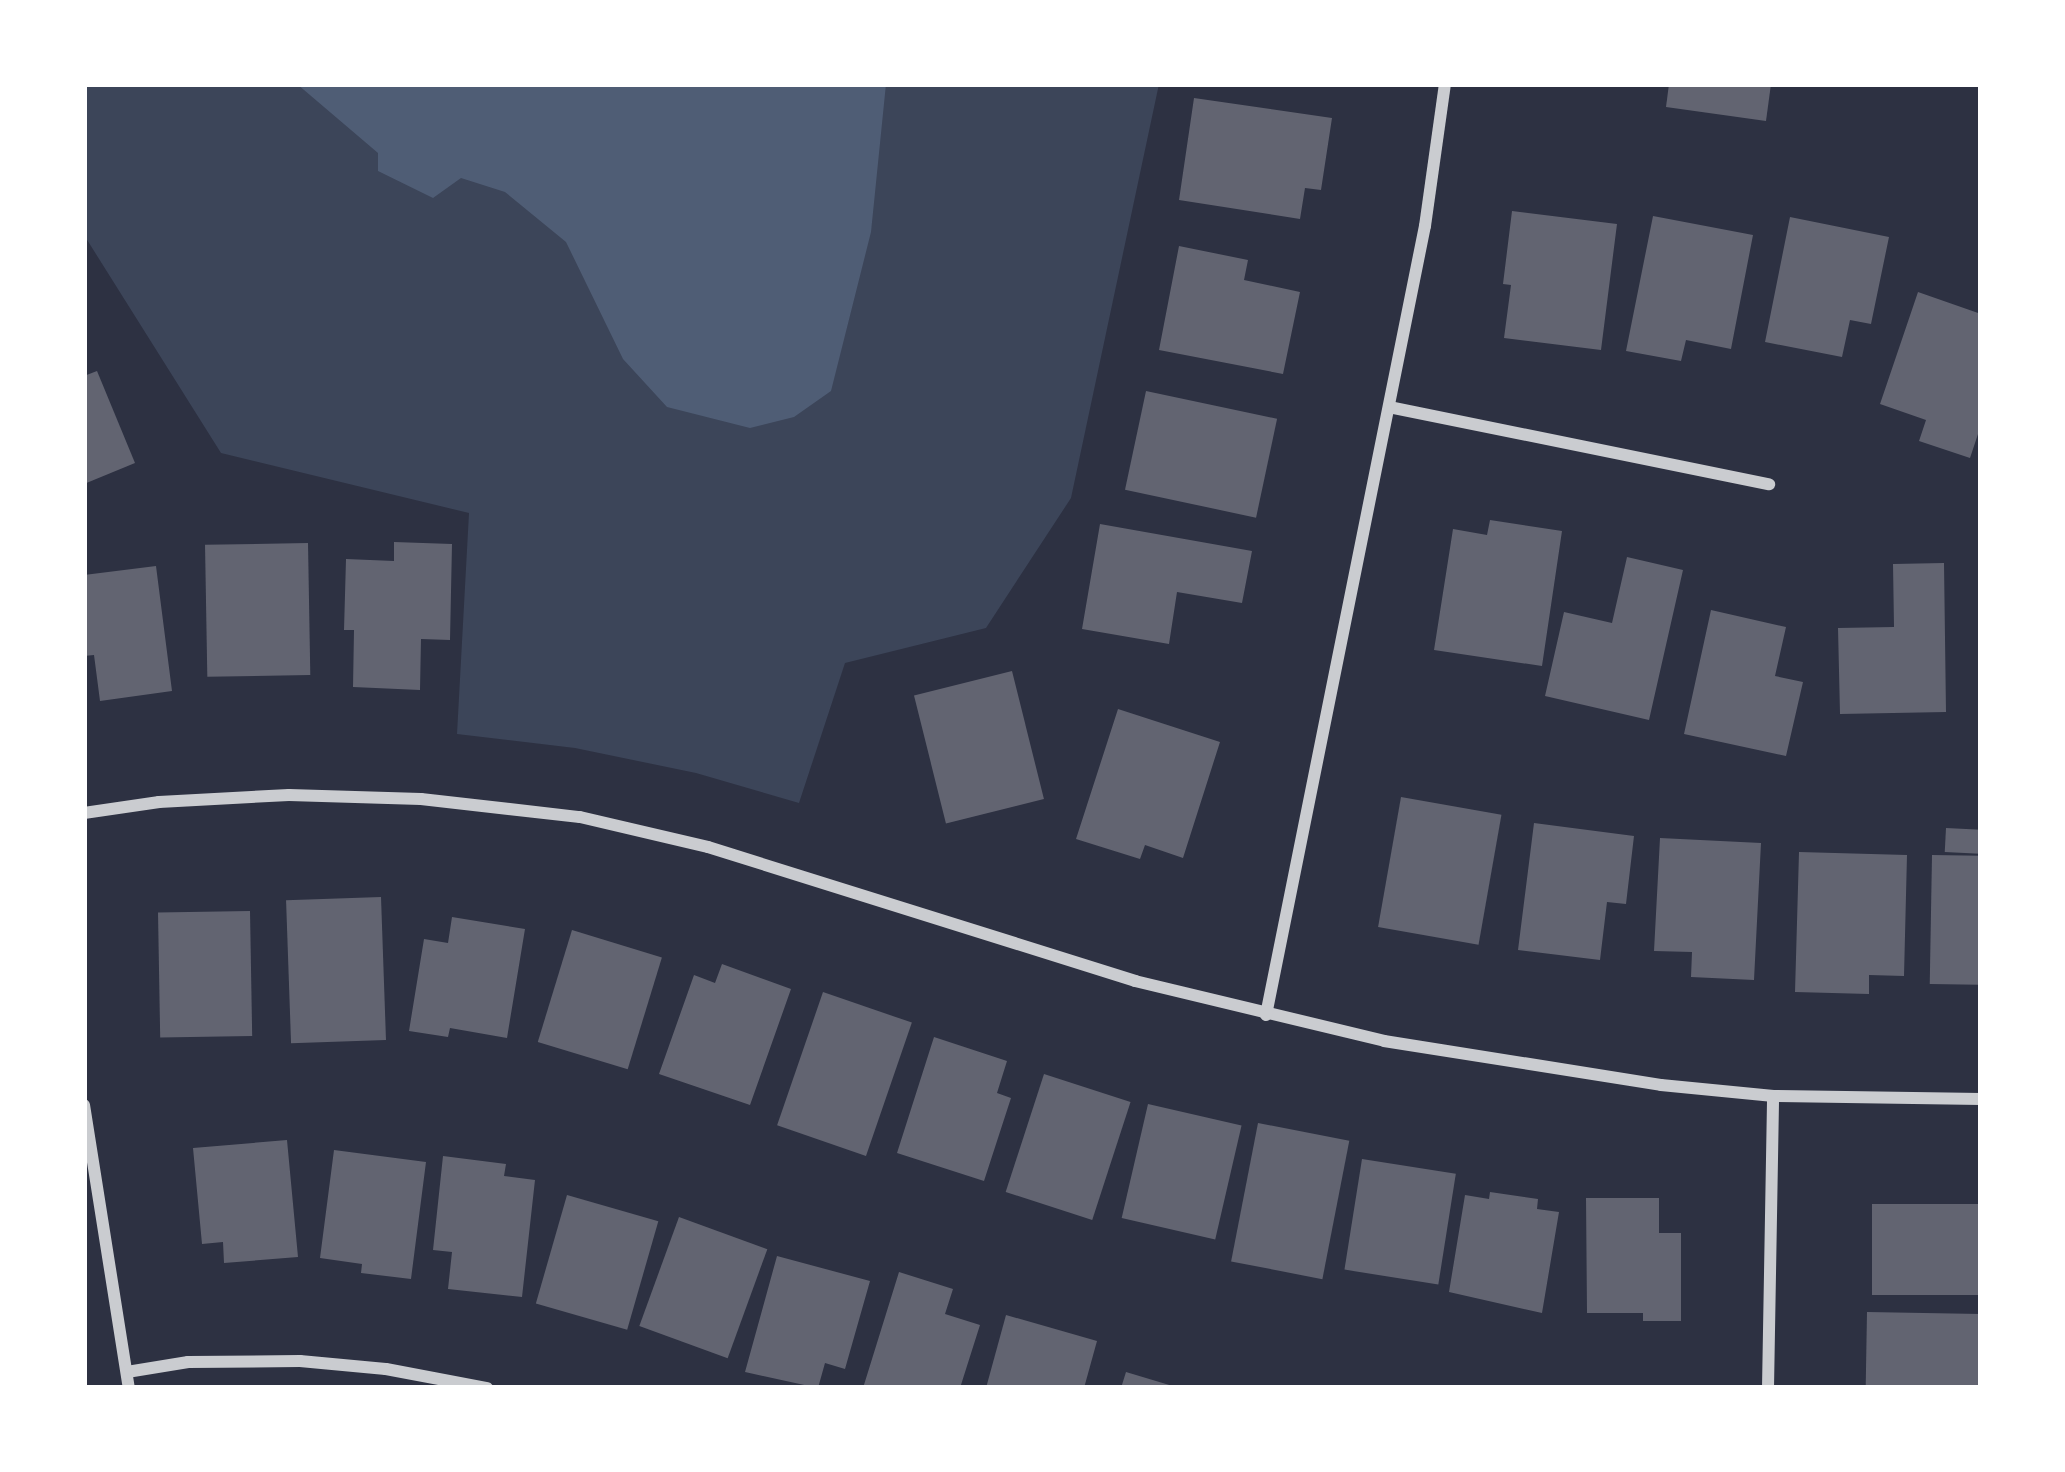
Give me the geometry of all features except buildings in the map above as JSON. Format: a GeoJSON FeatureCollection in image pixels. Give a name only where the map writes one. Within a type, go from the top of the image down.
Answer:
{"type":"FeatureCollection","features":[{"type":"Feature","properties":{"kind":"street"},"geometry":{"type":"LineString","coordinates":[[1266,1015],[1426,226],[1445,84]]}},
{"type":"Feature","properties":{"kind":"street"},"geometry":{"type":"LineString","coordinates":[[1389,407],[1769,484]]}},
{"type":"Feature","properties":{"kind":"street"},"geometry":{"type":"LineString","coordinates":[[84,813],[159,802],[290,795],[421,799],[580,817],[708,848],[1135,981],[1266,1015],[1523,1067],[1773,1096],[1981,1099]]}},
{"type":"Feature","properties":{"kind":"street"},"geometry":{"type":"LineString","coordinates":[[1768,1388],[1773,1096]]}},
{"type":"Feature","properties":{"kind":"street"},"geometry":{"type":"LineString","coordinates":[[84,1105],[128,1388]]}},
{"type":"Feature","properties":{"kind":"street"},"geometry":{"type":"LineString","coordinates":[[127,1372],[188,1362],[299,1361],[386,1369],[487,1388]]}},
{"type":"Feature","properties":{"kind":"shaded area"},"geometry":{"type":"Polygon","coordinates":[[[84,84],[1159,84],[1071,498],[986,628],[845,663],[799,803],[696,773],[575,748],[457,734],[469,513],[221,453],[84,235],[84,84]]]}},
{"type":"Feature","properties":{"kind":"shaded area"},"geometry":{"type":"Polygon","coordinates":[[[297,84],[886,84],[871,232],[831,391],[794,417],[750,428],[667,407],[623,359],[566,242],[505,192],[461,178],[433,198],[378,171],[378,153],[297,84]]]}}]}
